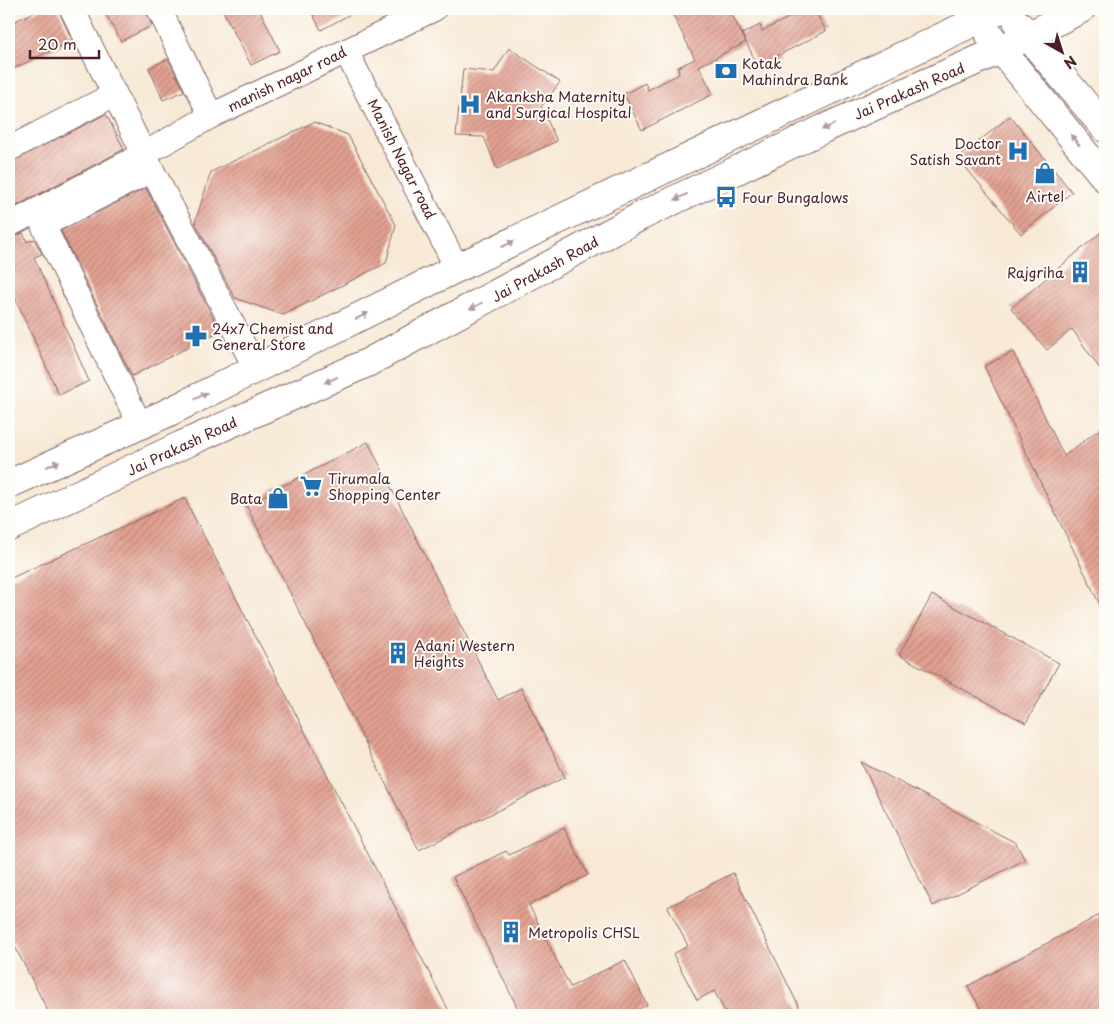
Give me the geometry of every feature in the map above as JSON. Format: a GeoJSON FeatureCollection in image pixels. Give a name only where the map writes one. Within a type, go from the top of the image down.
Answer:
{"type":"FeatureCollection","features":[{"type":"Feature","properties":{"kind":"main road"},"geometry":{"type":"LineString","coordinates":[[1007,9],[1027,37],[1105,128]]}},
{"type":"Feature","properties":{"kind":"main road","name":"Jai Prakash Road"},"geometry":{"type":"LineString","coordinates":[[9,527],[182,445],[367,363],[641,216],[823,130],[1000,50],[1081,9]]}},
{"type":"Feature","properties":{"kind":"main road"},"geometry":{"type":"LineString","coordinates":[[9,484],[140,425],[256,369],[457,268],[983,13],[1000,50],[1105,178]]}},
{"type":"Feature","properties":{"kind":"street"},"geometry":{"type":"LineString","coordinates":[[72,9],[115,94],[139,161],[256,369]]}},
{"type":"Feature","properties":{"kind":"street"},"geometry":{"type":"LineString","coordinates":[[159,9],[211,116]]}},
{"type":"Feature","properties":{"kind":"street","name":"manish nagar road"},"geometry":{"type":"LineString","coordinates":[[139,161],[211,116],[434,9]]}},
{"type":"Feature","properties":{"kind":"street","name":"Manish Nagar road"},"geometry":{"type":"LineString","coordinates":[[346,51],[457,268]]}},
{"type":"Feature","properties":{"kind":"street"},"geometry":{"type":"LineString","coordinates":[[9,149],[115,94]]}},
{"type":"Feature","properties":{"kind":"street"},"geometry":{"type":"LineString","coordinates":[[9,215],[139,161]]}},
{"type":"Feature","properties":{"kind":"street"},"geometry":{"type":"LineString","coordinates":[[139,161],[43,225],[140,425]]}},
{"type":"Feature","properties":{"kind":"street"},"geometry":{"type":"LineString","coordinates":[[9,225],[64,192]]}},
{"type":"Feature","properties":{"kind":"building"},"geometry":{"type":"Polygon","coordinates":[[[41,9],[58,9],[72,40],[9,71],[9,24],[41,9]]]}},
{"type":"Feature","properties":{"kind":"building"},"geometry":{"type":"Polygon","coordinates":[[[103,9],[145,9],[152,26],[121,41],[103,9]]]}},
{"type":"Feature","properties":{"kind":"building"},"geometry":{"type":"Polygon","coordinates":[[[222,9],[259,9],[280,51],[251,65],[222,9]]]}},
{"type":"Feature","properties":{"kind":"building"},"geometry":{"type":"Polygon","coordinates":[[[310,9],[360,9],[321,30],[310,9]]]}},
{"type":"Feature","properties":{"kind":"building"},"geometry":{"type":"Polygon","coordinates":[[[670,9],[729,9],[746,42],[699,66],[713,94],[642,130],[624,94],[645,83],[648,90],[679,74],[678,67],[695,59],[670,9]]]}},
{"type":"Feature","properties":{"kind":"building"},"geometry":{"type":"Polygon","coordinates":[[[794,9],[814,9],[826,31],[777,56],[779,60],[760,70],[742,34],[760,25],[762,31],[796,14],[794,9]]]}},
{"type":"Feature","properties":{"kind":"building"},"geometry":{"type":"Polygon","coordinates":[[[509,48],[560,82],[541,107],[557,141],[497,169],[484,137],[456,136],[463,69],[494,72],[509,48]]]}},
{"type":"Feature","properties":{"kind":"building"},"geometry":{"type":"Polygon","coordinates":[[[168,59],[184,91],[163,100],[149,68],[168,59]]]}},
{"type":"Feature","properties":{"kind":"building"},"geometry":{"type":"Polygon","coordinates":[[[106,114],[124,149],[9,210],[9,163],[106,114]]]}},
{"type":"Feature","properties":{"kind":"building"},"geometry":{"type":"Polygon","coordinates":[[[1010,116],[1072,192],[1021,234],[958,158],[1010,116]]]}},
{"type":"Feature","properties":{"kind":"building"},"geometry":{"type":"Polygon","coordinates":[[[314,122],[348,135],[396,225],[386,263],[283,315],[235,298],[195,222],[211,172],[314,122]]]}},
{"type":"Feature","properties":{"kind":"building"},"geometry":{"type":"Polygon","coordinates":[[[146,188],[220,331],[132,376],[61,231],[146,188]]]}},
{"type":"Feature","properties":{"kind":"building","name":"Rajgriha"},"geometry":{"type":"Polygon","coordinates":[[[1105,229],[1105,376],[1072,329],[1047,350],[1011,308],[1105,229]]]}},
{"type":"Feature","properties":{"kind":"building"},"geometry":{"type":"Polygon","coordinates":[[[23,233],[27,242],[34,239],[42,254],[34,257],[89,381],[59,395],[9,284],[9,239],[23,233]]]}},
{"type":"Feature","properties":{"kind":"building"},"geometry":{"type":"Polygon","coordinates":[[[1013,352],[1064,456],[1105,425],[1105,615],[984,366],[1013,352]]]}},
{"type":"Feature","properties":{"kind":"building","name":"Adani Western Heights"},"geometry":{"type":"Polygon","coordinates":[[[368,442],[498,700],[521,688],[565,777],[419,850],[246,505],[368,442]]]}},
{"type":"Feature","properties":{"kind":"building"},"geometry":{"type":"Polygon","coordinates":[[[185,498],[451,1015],[50,1015],[9,935],[9,579],[185,498]]]}},
{"type":"Feature","properties":{"kind":"building"},"geometry":{"type":"Polygon","coordinates":[[[932,595],[1059,663],[1026,723],[899,655],[932,595]]]}},
{"type":"Feature","properties":{"kind":"building"},"geometry":{"type":"Polygon","coordinates":[[[861,762],[1016,843],[1025,860],[933,906],[861,762]]]}},
{"type":"Feature","properties":{"kind":"building","name":"Metropolis CHSL"},"geometry":{"type":"Polygon","coordinates":[[[564,828],[588,875],[529,905],[570,987],[625,960],[647,1005],[626,1015],[521,1015],[453,877],[506,851],[509,855],[564,828]]]}},
{"type":"Feature","properties":{"kind":"building"},"geometry":{"type":"Polygon","coordinates":[[[733,873],[803,1015],[727,1015],[714,991],[697,1000],[673,954],[688,946],[668,907],[733,873]]]}},
{"type":"Feature","properties":{"kind":"building"},"geometry":{"type":"Polygon","coordinates":[[[1105,912],[1105,1015],[984,1015],[968,986],[1105,912]]]}},
{"type":"Feature","properties":{"kind":"place","name":"Kotak Mahindra Bank"},"geometry":{"type":"Point","coordinates":[726,71]}},
{"type":"Feature","properties":{"kind":"place","name":"Akanksha Maternity and Surgical Hospital"},"geometry":{"type":"Point","coordinates":[470,104]}},
{"type":"Feature","properties":{"kind":"place","name":"Doctor Satish Savant"},"geometry":{"type":"Point","coordinates":[1018,151]}},
{"type":"Feature","properties":{"kind":"place","name":"Airtel"},"geometry":{"type":"Point","coordinates":[1045,173]}},
{"type":"Feature","properties":{"kind":"place","name":"Four Bungalows"},"geometry":{"type":"Point","coordinates":[726,197]}},
{"type":"Feature","properties":{"kind":"place","name":"Rajgriha"},"geometry":{"type":"Point","coordinates":[1080,272]}},
{"type":"Feature","properties":{"kind":"place","name":"24x7 Chemist and General Store"},"geometry":{"type":"Point","coordinates":[196,336]}},
{"type":"Feature","properties":{"kind":"place","name":"Tirumala Shopping Center"},"geometry":{"type":"Point","coordinates":[311,486]}},
{"type":"Feature","properties":{"kind":"place","name":"Bata"},"geometry":{"type":"Point","coordinates":[278,498]}},
{"type":"Feature","properties":{"kind":"place","name":"Adani Western Heights"},"geometry":{"type":"Point","coordinates":[398,653]}},
{"type":"Feature","properties":{"kind":"place","name":"Metropolis CHSL"},"geometry":{"type":"Point","coordinates":[511,932]}}]}
